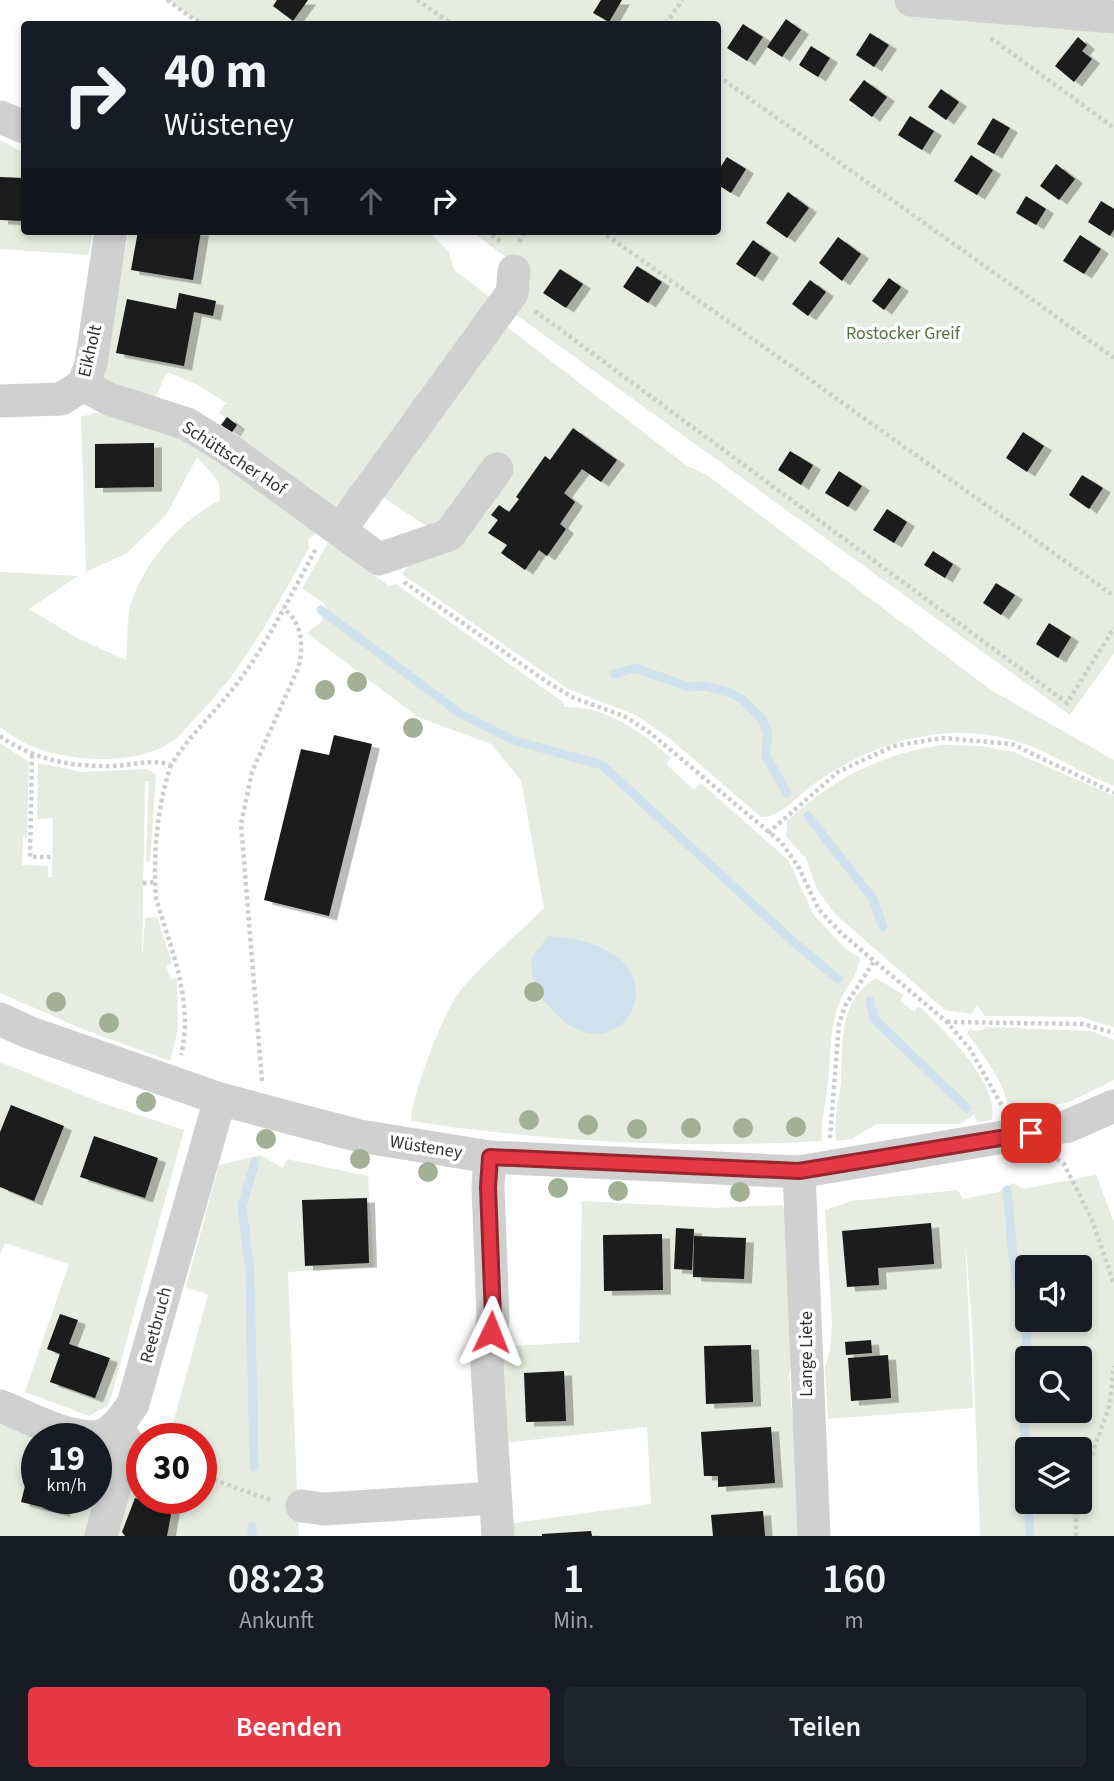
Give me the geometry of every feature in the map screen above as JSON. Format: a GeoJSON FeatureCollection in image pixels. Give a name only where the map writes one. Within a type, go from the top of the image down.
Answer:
{"type":"FeatureCollection","features":[{"type":"Feature","properties":{"kind":"street"},"geometry":{"type":"LineString","coordinates":[[911,0],[1114,18]]}},
{"type":"Feature","properties":{"kind":"street"},"geometry":{"type":"LineString","coordinates":[[0,117],[21,126]]}},
{"type":"Feature","properties":{"kind":"street","name":"Eikholt"},"geometry":{"type":"LineString","coordinates":[[0,401],[61,400],[83,385],[90,364],[110,235]]}},
{"type":"Feature","properties":{"kind":"street"},"geometry":{"type":"LineString","coordinates":[[336,527],[510,290]]}},
{"type":"Feature","properties":{"kind":"street","name":"Schüttscher Hof"},"geometry":{"type":"LineString","coordinates":[[83,385],[109,399],[187,424],[229,450],[379,559]]}},
{"type":"Feature","properties":{"kind":"street"},"geometry":{"type":"LineString","coordinates":[[379,559],[449,535],[497,469]]}},
{"type":"Feature","properties":{"kind":"street","name":"Wüsteney"},"geometry":{"type":"LineString","coordinates":[[0,1019],[28,1032],[220,1099],[360,1136],[490,1157],[799,1171],[1009,1138],[1068,1126],[1114,1106]]}},
{"type":"Feature","properties":{"kind":"street","name":"Reetbruch"},"geometry":{"type":"LineString","coordinates":[[101,1536],[121,1434],[133,1404],[220,1099]]}},
{"type":"Feature","properties":{"kind":"street"},"geometry":{"type":"LineString","coordinates":[[490,1157],[488,1187],[493,1317],[487,1367],[498,1536]]}},
{"type":"Feature","properties":{"kind":"street","name":"Lange Liete"},"geometry":{"type":"LineString","coordinates":[[799,1171],[814,1536]]}},
{"type":"Feature","properties":{"kind":"street"},"geometry":{"type":"LineString","coordinates":[[0,1406],[86,1438],[121,1434]]}},
{"type":"Feature","properties":{"kind":"street"},"geometry":{"type":"LineString","coordinates":[[302,1506],[324,1509],[495,1498]]}},
{"type":"Feature","properties":{"kind":"path"},"geometry":{"type":"LineString","coordinates":[[167,0],[197,21]]}},
{"type":"Feature","properties":{"kind":"path"},"geometry":{"type":"LineString","coordinates":[[417,0],[448,21]]}},
{"type":"Feature","properties":{"kind":"path"},"geometry":{"type":"LineString","coordinates":[[668,21],[682,0]]}},
{"type":"Feature","properties":{"kind":"path"},"geometry":{"type":"LineString","coordinates":[[985,34],[1114,128]]}},
{"type":"Feature","properties":{"kind":"path"},"geometry":{"type":"LineString","coordinates":[[721,78],[1114,358]]}},
{"type":"Feature","properties":{"kind":"path"},"geometry":{"type":"LineString","coordinates":[[607,235],[1114,596]]}},
{"type":"Feature","properties":{"kind":"path"},"geometry":{"type":"LineString","coordinates":[[510,290],[1067,702],[1114,628]]}},
{"type":"Feature","properties":{"kind":"path"},"geometry":{"type":"LineString","coordinates":[[173,1083],[186,1036],[185,999],[156,898],[155,882],[159,816],[171,765],[191,735],[236,685],[336,527]]}},
{"type":"Feature","properties":{"kind":"path"},"geometry":{"type":"LineString","coordinates":[[379,559],[398,578],[547,682],[573,698],[624,716],[649,732],[781,842],[798,866],[819,910],[842,934],[947,1022],[970,1049],[997,1093],[1009,1138]]}},
{"type":"Feature","properties":{"kind":"path"},"geometry":{"type":"LineString","coordinates":[[256,1108],[263,1071],[242,860],[242,824],[252,772],[294,683],[303,648],[299,625],[283,608]]}},
{"type":"Feature","properties":{"kind":"path"},"geometry":{"type":"LineString","coordinates":[[0,736],[32,755],[69,764],[110,766],[155,760],[171,765]]}},
{"type":"Feature","properties":{"kind":"path"},"geometry":{"type":"LineString","coordinates":[[768,833],[838,772],[893,746],[942,738],[1012,744],[1114,793]]}},
{"type":"Feature","properties":{"kind":"path"},"geometry":{"type":"LineString","coordinates":[[32,755],[30,857],[52,857]]}},
{"type":"Feature","properties":{"kind":"path"},"geometry":{"type":"LineString","coordinates":[[143,883],[155,882]]}},
{"type":"Feature","properties":{"kind":"path"},"geometry":{"type":"LineString","coordinates":[[832,1167],[830,1124],[839,1024],[845,1006],[875,960]]}},
{"type":"Feature","properties":{"kind":"path"},"geometry":{"type":"LineString","coordinates":[[947,1022],[1083,1024],[1114,1034]]}},
{"type":"Feature","properties":{"kind":"path"},"geometry":{"type":"LineString","coordinates":[[1047,1130],[1052,1155],[1064,1164],[1092,1220],[1114,1284]]}},
{"type":"Feature","properties":{"kind":"path"},"geometry":{"type":"LineString","coordinates":[[1092,1454],[1110,1404],[1114,1366]]}},
{"type":"Feature","properties":{"kind":"path"},"geometry":{"type":"LineString","coordinates":[[217,1481],[277,1502],[302,1506]]}},
{"type":"Feature","properties":{"kind":"path"},"geometry":{"type":"LineString","coordinates":[[1076,1514],[1076,1536]]}},
{"type":"Feature","properties":{"kind":"green space","name":"Rostocker Greif"},"geometry":{"type":"Polygon","coordinates":[[[169,0],[1114,0],[1114,653],[1070,715],[511,311],[530,282],[507,258],[476,235],[721,235],[721,21],[197,21],[169,0]]]}},
{"type":"Feature","properties":{"kind":"green space"},"geometry":{"type":"Polygon","coordinates":[[[0,140],[21,151],[21,235],[92,235],[89,255],[0,249],[0,140]]]}},
{"type":"Feature","properties":{"kind":"green space"},"geometry":{"type":"Polygon","coordinates":[[[128,235],[432,235],[449,252],[454,270],[498,303],[342,512],[234,443],[244,430],[219,413],[224,405],[228,404],[198,385],[167,372],[155,398],[110,386],[102,375],[128,235]]]}},
{"type":"Feature","properties":{"kind":"green space"},"geometry":{"type":"Polygon","coordinates":[[[503,324],[687,466],[707,475],[991,690],[1114,760],[1114,786],[1022,743],[967,733],[940,734],[913,738],[862,756],[814,784],[782,810],[768,817],[761,817],[669,738],[636,715],[568,689],[402,574],[415,557],[441,547],[425,525],[375,492],[503,324]]]}},
{"type":"Feature","properties":{"kind":"green space"},"geometry":{"type":"Polygon","coordinates":[[[95,413],[125,417],[184,440],[240,476],[316,533],[308,540],[309,548],[245,657],[182,733],[151,752],[105,759],[72,757],[50,752],[19,740],[0,727],[0,572],[78,576],[29,609],[79,639],[126,660],[130,607],[147,570],[156,555],[179,530],[220,500],[219,482],[197,457],[166,515],[127,553],[86,572],[81,417],[95,413]]]}},
{"type":"Feature","properties":{"kind":"green space"},"geometry":{"type":"Polygon","coordinates":[[[328,542],[389,586],[396,584],[563,702],[564,707],[594,710],[635,730],[671,758],[666,764],[694,790],[701,783],[789,861],[813,914],[846,949],[860,958],[834,1021],[822,1141],[719,1144],[616,1142],[513,1134],[411,1121],[422,1075],[438,1034],[460,991],[544,908],[521,780],[491,744],[418,717],[307,633],[321,622],[326,608],[324,603],[302,589],[328,542]]]}},
{"type":"Feature","properties":{"kind":"green space"},"geometry":{"type":"Polygon","coordinates":[[[0,743],[29,762],[27,837],[23,837],[22,865],[48,866],[48,877],[52,877],[53,818],[37,819],[38,763],[82,772],[146,769],[156,774],[150,862],[146,861],[149,781],[145,781],[142,960],[145,918],[157,917],[172,963],[166,966],[171,979],[177,978],[178,1029],[170,1061],[85,1030],[0,993],[0,743]]]}},
{"type":"Feature","properties":{"kind":"green space"},"geometry":{"type":"Polygon","coordinates":[[[942,745],[980,746],[1014,752],[1114,796],[1114,1027],[1081,1017],[985,1016],[977,1004],[972,1014],[945,1010],[835,914],[817,889],[806,858],[786,837],[787,821],[822,793],[858,771],[898,755],[942,745]]]}},
{"type":"Feature","properties":{"kind":"green space"},"geometry":{"type":"Polygon","coordinates":[[[876,978],[904,995],[900,1001],[914,1012],[919,1006],[968,1058],[987,1089],[992,1105],[992,1120],[977,1122],[974,1114],[960,1124],[877,1124],[851,1139],[836,1141],[845,1024],[855,998],[876,978]]]}},
{"type":"Feature","properties":{"kind":"green space"},"geometry":{"type":"Polygon","coordinates":[[[985,1027],[1091,1031],[1114,1040],[1114,1080],[1069,1102],[1019,1113],[1008,1107],[1002,1086],[967,1033],[971,1028],[973,1031],[983,1030],[985,1027]]]}},
{"type":"Feature","properties":{"kind":"green space"},"geometry":{"type":"Polygon","coordinates":[[[0,1062],[102,1103],[184,1130],[112,1394],[107,1406],[89,1416],[25,1392],[69,1264],[5,1243],[0,1255],[0,1062]]]}},
{"type":"Feature","properties":{"kind":"green space"},"geometry":{"type":"Polygon","coordinates":[[[260,1155],[283,1168],[287,1159],[368,1176],[374,1267],[288,1272],[299,1536],[0,1536],[0,1422],[21,1431],[21,1514],[112,1514],[112,1457],[126,1462],[126,1514],[217,1514],[217,1423],[173,1423],[208,1295],[186,1287],[219,1165],[260,1155]]]}},
{"type":"Feature","properties":{"kind":"green space"},"geometry":{"type":"Polygon","coordinates":[[[1096,1175],[1114,1222],[1114,1536],[980,1536],[972,1323],[965,1237],[973,1408],[828,1419],[825,1368],[830,1350],[832,1322],[825,1210],[852,1201],[958,1190],[963,1199],[999,1192],[1013,1183],[1023,1189],[1096,1175]]]}},
{"type":"Feature","properties":{"kind":"green space"},"geometry":{"type":"Polygon","coordinates":[[[582,1201],[715,1208],[782,1205],[788,1217],[797,1332],[789,1374],[802,1536],[508,1536],[507,1524],[651,1504],[647,1427],[503,1443],[501,1347],[579,1342],[582,1201]]]}},
{"type":"Feature","properties":{"kind":"water"},"geometry":{"type":"Polygon","coordinates":[[[548,936],[594,945],[623,962],[635,983],[634,1004],[623,1022],[605,1033],[582,1031],[550,1008],[537,990],[531,959],[548,936]]]}},
{"type":"Feature","properties":{"kind":"building"},"geometry":{"type":"Polygon","coordinates":[[[277,0],[308,0],[293,21],[273,6],[277,0]]]}},
{"type":"Feature","properties":{"kind":"building"},"geometry":{"type":"Polygon","coordinates":[[[601,0],[622,0],[610,21],[593,13],[601,0]]]}},
{"type":"Feature","properties":{"kind":"building"},"geometry":{"type":"Polygon","coordinates":[[[786,19],[801,30],[782,57],[767,47],[786,19]]]}},
{"type":"Feature","properties":{"kind":"building"},"geometry":{"type":"Polygon","coordinates":[[[743,24],[763,37],[747,61],[727,48],[743,24]]]}},
{"type":"Feature","properties":{"kind":"building"},"geometry":{"type":"Polygon","coordinates":[[[870,33],[889,45],[874,67],[856,55],[870,33]]]}},
{"type":"Feature","properties":{"kind":"building"},"geometry":{"type":"Polygon","coordinates":[[[1078,37],[1087,45],[1082,51],[1092,59],[1074,82],[1055,66],[1078,37]]]}},
{"type":"Feature","properties":{"kind":"building"},"geometry":{"type":"Polygon","coordinates":[[[811,46],[830,58],[818,77],[799,65],[811,46]]]}},
{"type":"Feature","properties":{"kind":"building"},"geometry":{"type":"Polygon","coordinates":[[[864,80],[887,97],[872,117],[849,100],[864,80]]]}},
{"type":"Feature","properties":{"kind":"building"},"geometry":{"type":"Polygon","coordinates":[[[941,89],[959,102],[946,120],[928,107],[941,89]]]}},
{"type":"Feature","properties":{"kind":"building"},"geometry":{"type":"Polygon","coordinates":[[[910,116],[934,131],[922,150],[898,135],[910,116]]]}},
{"type":"Feature","properties":{"kind":"building"},"geometry":{"type":"Polygon","coordinates":[[[993,118],[1010,128],[994,154],[977,144],[993,118]]]}},
{"type":"Feature","properties":{"kind":"building"},"geometry":{"type":"Polygon","coordinates":[[[971,155],[993,170],[977,195],[954,181],[971,155]]]}},
{"type":"Feature","properties":{"kind":"building"},"geometry":{"type":"Polygon","coordinates":[[[727,157],[746,169],[731,193],[721,187],[721,166],[727,157]]]}},
{"type":"Feature","properties":{"kind":"building"},"geometry":{"type":"Polygon","coordinates":[[[1056,164],[1075,179],[1059,200],[1040,186],[1056,164]]]}},
{"type":"Feature","properties":{"kind":"building"},"geometry":{"type":"Polygon","coordinates":[[[0,177],[21,178],[21,221],[0,220],[0,177]]]}},
{"type":"Feature","properties":{"kind":"building"},"geometry":{"type":"Polygon","coordinates":[[[788,192],[809,208],[787,238],[766,223],[788,192]]]}},
{"type":"Feature","properties":{"kind":"building"},"geometry":{"type":"Polygon","coordinates":[[[1026,196],[1046,209],[1036,225],[1016,213],[1026,196]]]}},
{"type":"Feature","properties":{"kind":"building"},"geometry":{"type":"Polygon","coordinates":[[[1101,201],[1114,209],[1114,229],[1110,236],[1088,222],[1101,201]]]}},
{"type":"Feature","properties":{"kind":"building"},"geometry":{"type":"Polygon","coordinates":[[[137,235],[200,235],[193,280],[131,270],[137,235]]]}},
{"type":"Feature","properties":{"kind":"building"},"geometry":{"type":"Polygon","coordinates":[[[1080,235],[1101,249],[1084,274],[1063,261],[1080,235]]]}},
{"type":"Feature","properties":{"kind":"building"},"geometry":{"type":"Polygon","coordinates":[[[838,237],[861,254],[842,281],[819,263],[838,237]]]}},
{"type":"Feature","properties":{"kind":"building"},"geometry":{"type":"Polygon","coordinates":[[[753,240],[771,253],[755,277],[736,264],[753,240]]]}},
{"type":"Feature","properties":{"kind":"building"},"geometry":{"type":"Polygon","coordinates":[[[637,266],[662,282],[648,303],[623,287],[637,266]]]}},
{"type":"Feature","properties":{"kind":"building"},"geometry":{"type":"Polygon","coordinates":[[[560,269],[583,284],[566,308],[543,293],[560,269]]]}},
{"type":"Feature","properties":{"kind":"building"},"geometry":{"type":"Polygon","coordinates":[[[889,278],[901,287],[884,310],[872,301],[889,278]]]}},
{"type":"Feature","properties":{"kind":"building"},"geometry":{"type":"Polygon","coordinates":[[[810,280],[826,292],[808,316],[792,304],[810,280]]]}},
{"type":"Feature","properties":{"kind":"building"},"geometry":{"type":"Polygon","coordinates":[[[179,293],[216,301],[213,316],[194,312],[184,366],[116,353],[127,299],[176,309],[179,293]]]}},
{"type":"Feature","properties":{"kind":"building"},"geometry":{"type":"Polygon","coordinates":[[[227,417],[237,425],[232,432],[221,425],[227,417]]]}},
{"type":"Feature","properties":{"kind":"building"},"geometry":{"type":"Polygon","coordinates":[[[573,428],[617,460],[601,482],[582,469],[564,493],[575,502],[560,524],[566,529],[547,556],[539,550],[525,570],[501,553],[507,545],[488,533],[498,520],[491,515],[499,505],[509,512],[519,499],[516,497],[545,456],[550,460],[573,428]]]}},
{"type":"Feature","properties":{"kind":"building"},"geometry":{"type":"Polygon","coordinates":[[[1023,432],[1044,446],[1027,472],[1006,458],[1023,432]]]}},
{"type":"Feature","properties":{"kind":"building"},"geometry":{"type":"Polygon","coordinates":[[[154,443],[154,487],[95,488],[95,444],[154,443]]]}},
{"type":"Feature","properties":{"kind":"building"},"geometry":{"type":"Polygon","coordinates":[[[790,451],[813,465],[801,485],[778,470],[790,451]]]}},
{"type":"Feature","properties":{"kind":"building"},"geometry":{"type":"Polygon","coordinates":[[[839,471],[862,486],[848,507],[825,493],[839,471]]]}},
{"type":"Feature","properties":{"kind":"building"},"geometry":{"type":"Polygon","coordinates":[[[1082,475],[1103,488],[1089,509],[1069,495],[1082,475]]]}},
{"type":"Feature","properties":{"kind":"building"},"geometry":{"type":"Polygon","coordinates":[[[887,509],[907,522],[894,543],[873,530],[887,509]]]}},
{"type":"Feature","properties":{"kind":"building"},"geometry":{"type":"Polygon","coordinates":[[[933,551],[953,564],[945,578],[924,565],[933,551]]]}},
{"type":"Feature","properties":{"kind":"building"},"geometry":{"type":"Polygon","coordinates":[[[996,583],[1015,595],[1001,615],[983,603],[996,583]]]}},
{"type":"Feature","properties":{"kind":"building"},"geometry":{"type":"Polygon","coordinates":[[[1049,623],[1071,637],[1058,658],[1036,644],[1049,623]]]}},
{"type":"Feature","properties":{"kind":"building"},"geometry":{"type":"Polygon","coordinates":[[[334,735],[372,744],[329,916],[264,900],[301,749],[329,755],[334,735]]]}},
{"type":"Feature","properties":{"kind":"building"},"geometry":{"type":"Polygon","coordinates":[[[11,1105],[64,1126],[34,1201],[0,1187],[0,1132],[11,1105]]]}},
{"type":"Feature","properties":{"kind":"building"},"geometry":{"type":"Polygon","coordinates":[[[94,1136],[158,1158],[145,1198],[80,1177],[94,1136]]]}},
{"type":"Feature","properties":{"kind":"building"},"geometry":{"type":"Polygon","coordinates":[[[367,1198],[369,1263],[305,1266],[302,1200],[367,1198]]]}},
{"type":"Feature","properties":{"kind":"building"},"geometry":{"type":"Polygon","coordinates":[[[931,1223],[934,1264],[878,1268],[879,1285],[847,1287],[842,1231],[931,1223]]]}},
{"type":"Feature","properties":{"kind":"building"},"geometry":{"type":"Polygon","coordinates":[[[676,1228],[694,1229],[692,1270],[674,1269],[676,1228]]]}},
{"type":"Feature","properties":{"kind":"building"},"geometry":{"type":"Polygon","coordinates":[[[662,1234],[663,1290],[604,1291],[603,1235],[662,1234]]]}},
{"type":"Feature","properties":{"kind":"building"},"geometry":{"type":"Polygon","coordinates":[[[694,1236],[746,1238],[744,1279],[693,1277],[694,1236]]]}},
{"type":"Feature","properties":{"kind":"building"},"geometry":{"type":"Polygon","coordinates":[[[60,1314],[78,1320],[69,1344],[110,1358],[95,1398],[50,1382],[60,1354],[47,1349],[60,1314]]]}},
{"type":"Feature","properties":{"kind":"building"},"geometry":{"type":"Polygon","coordinates":[[[871,1340],[872,1353],[846,1355],[845,1342],[871,1340]]]}},
{"type":"Feature","properties":{"kind":"building"},"geometry":{"type":"Polygon","coordinates":[[[751,1345],[753,1402],[706,1404],[704,1346],[751,1345]]]}},
{"type":"Feature","properties":{"kind":"building"},"geometry":{"type":"Polygon","coordinates":[[[888,1355],[891,1398],[851,1401],[848,1358],[888,1355]]]}},
{"type":"Feature","properties":{"kind":"building"},"geometry":{"type":"Polygon","coordinates":[[[564,1371],[566,1421],[526,1422],[524,1373],[564,1371]]]}},
{"type":"Feature","properties":{"kind":"building"},"geometry":{"type":"Polygon","coordinates":[[[771,1427],[775,1483],[718,1487],[718,1476],[704,1476],[701,1432],[771,1427]]]}},
{"type":"Feature","properties":{"kind":"building"},"geometry":{"type":"Polygon","coordinates":[[[763,1511],[765,1536],[713,1536],[711,1515],[763,1511]]]}},
{"type":"Feature","properties":{"kind":"building"},"geometry":{"type":"Polygon","coordinates":[[[129,1514],[171,1514],[167,1536],[125,1536],[122,1532],[129,1514]]]}},
{"type":"Feature","properties":{"kind":"building"},"geometry":{"type":"Polygon","coordinates":[[[591,1531],[592,1536],[542,1536],[542,1534],[591,1531]]]}},
{"type":"Feature","properties":{"kind":"waterway"},"geometry":{"type":"LineString","coordinates":[[321,610],[461,714],[513,740],[602,765],[797,945],[838,979]]}},
{"type":"Feature","properties":{"kind":"waterway"},"geometry":{"type":"LineString","coordinates":[[614,674],[635,668],[689,687],[705,686],[731,693],[744,701],[762,719],[768,733],[766,756],[787,793]]}},
{"type":"Feature","properties":{"kind":"waterway"},"geometry":{"type":"LineString","coordinates":[[808,816],[873,899],[883,927]]}},
{"type":"Feature","properties":{"kind":"waterway"},"geometry":{"type":"LineString","coordinates":[[870,1001],[874,1019],[967,1108]]}},
{"type":"Feature","properties":{"kind":"waterway"},"geometry":{"type":"LineString","coordinates":[[254,1467],[250,1272],[242,1206],[255,1162]]}},
{"type":"Feature","properties":{"kind":"waterway"},"geometry":{"type":"LineString","coordinates":[[1007,1190],[1013,1257],[1027,1331],[1023,1403],[1030,1536]]}},
{"type":"Feature","properties":{"kind":"waterway"},"geometry":{"type":"LineString","coordinates":[[252,1526],[252,1536]]}},
{"type":"Feature","properties":{"kind":"route"},"geometry":{"type":"LineString","coordinates":[[491,1332],[493,1317],[488,1187],[490,1157],[678,1168],[799,1171],[1031,1133]]}}]}
